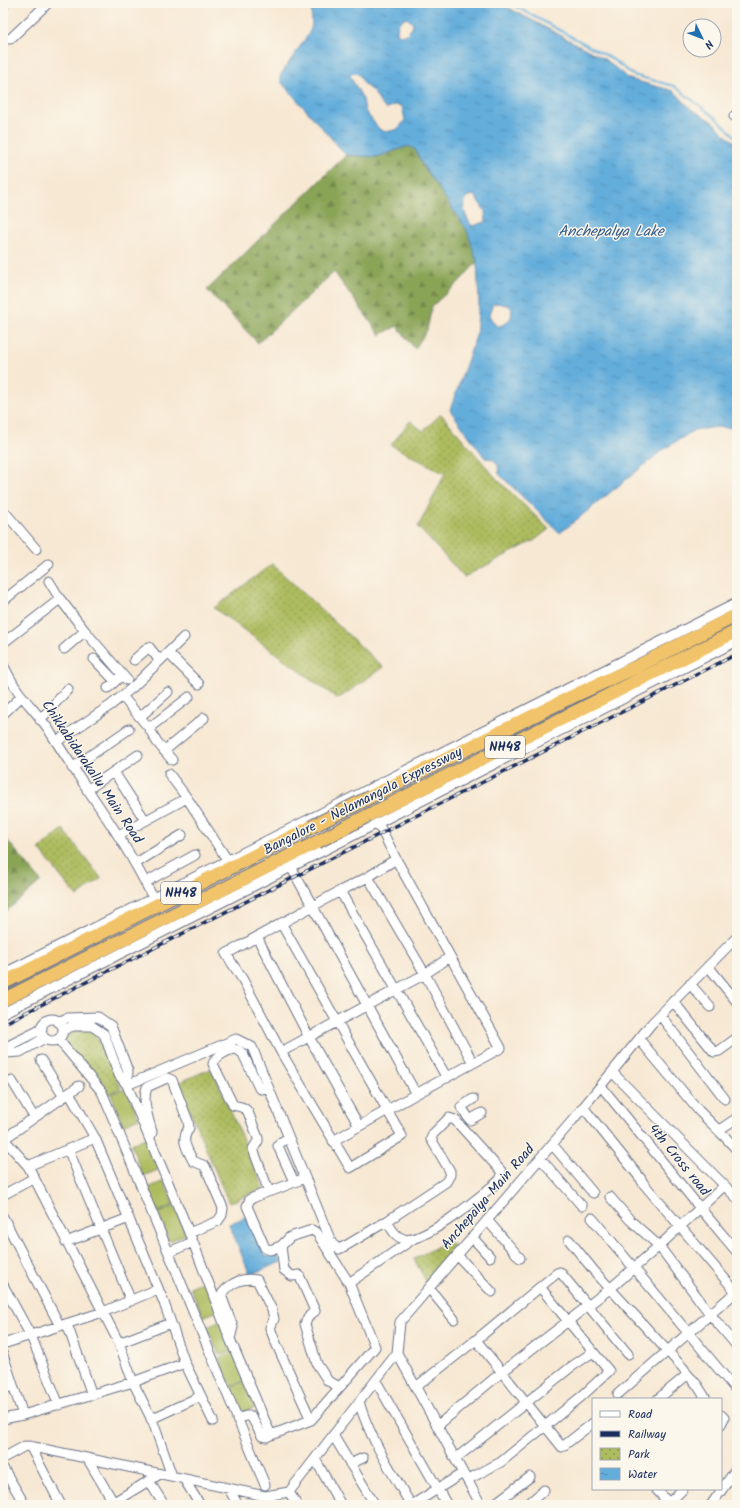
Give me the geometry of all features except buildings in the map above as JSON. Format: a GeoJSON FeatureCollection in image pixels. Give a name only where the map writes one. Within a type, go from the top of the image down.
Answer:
{"type":"FeatureCollection","features":[{"type":"Feature","properties":{"kind":"highway","name":"Bangalore - Nelamangala Expressway"},"geometry":{"type":"LineString","coordinates":[[3,983],[377,793],[567,699],[638,666],[737,615]]}},
{"type":"Feature","properties":{"kind":"highway","name":"Bangalore - Nelamangala Expressway"},"geometry":{"type":"LineString","coordinates":[[3,1000],[737,631]]}},
{"type":"Feature","properties":{"kind":"street"},"geometry":{"type":"LineString","coordinates":[[3,39],[10,38],[48,3]]}},
{"type":"Feature","properties":{"kind":"street"},"geometry":{"type":"LineString","coordinates":[[3,510],[36,549]]}},
{"type":"Feature","properties":{"kind":"street"},"geometry":{"type":"LineString","coordinates":[[3,601],[49,564]]}},
{"type":"Feature","properties":{"kind":"street"},"geometry":{"type":"LineString","coordinates":[[49,581],[60,599],[122,679]]}},
{"type":"Feature","properties":{"kind":"street"},"geometry":{"type":"LineString","coordinates":[[3,643],[60,599]]}},
{"type":"Feature","properties":{"kind":"street"},"geometry":{"type":"LineString","coordinates":[[3,974],[228,861],[388,778],[488,730],[737,603]]}},
{"type":"Feature","properties":{"kind":"street"},"geometry":{"type":"LineString","coordinates":[[64,650],[85,631]]}},
{"type":"Feature","properties":{"kind":"street"},"geometry":{"type":"LineString","coordinates":[[56,742],[111,706],[184,637]]}},
{"type":"Feature","properties":{"kind":"street"},"geometry":{"type":"LineString","coordinates":[[3,1013],[737,641]]}},
{"type":"Feature","properties":{"kind":"street"},"geometry":{"type":"LineString","coordinates":[[134,660],[149,647],[160,661]]}},
{"type":"Feature","properties":{"kind":"street"},"geometry":{"type":"LineString","coordinates":[[168,653],[199,684]]}},
{"type":"Feature","properties":{"kind":"street"},"geometry":{"type":"LineString","coordinates":[[94,659],[122,679]]}},
{"type":"Feature","properties":{"kind":"street","name":"Chikkabidarakallu Main Road"},"geometry":{"type":"LineString","coordinates":[[3,665],[22,696],[52,734],[72,768],[119,836],[136,863],[153,898]]}},
{"type":"Feature","properties":{"kind":"street"},"geometry":{"type":"LineString","coordinates":[[108,688],[122,679]]}},
{"type":"Feature","properties":{"kind":"street"},"geometry":{"type":"LineString","coordinates":[[40,720],[68,689]]}},
{"type":"Feature","properties":{"kind":"street"},"geometry":{"type":"LineString","coordinates":[[140,717],[168,692]]}},
{"type":"Feature","properties":{"kind":"street"},"geometry":{"type":"LineString","coordinates":[[3,714],[22,696]]}},
{"type":"Feature","properties":{"kind":"street"},"geometry":{"type":"LineString","coordinates":[[122,696],[149,728],[157,742],[172,760]]}},
{"type":"Feature","properties":{"kind":"street"},"geometry":{"type":"LineString","coordinates":[[149,728],[189,697]]}},
{"type":"Feature","properties":{"kind":"street"},"geometry":{"type":"LineString","coordinates":[[164,751],[204,718]]}},
{"type":"Feature","properties":{"kind":"street"},"geometry":{"type":"LineString","coordinates":[[72,768],[129,729]]}},
{"type":"Feature","properties":{"kind":"street"},"geometry":{"type":"LineString","coordinates":[[87,790],[138,754]]}},
{"type":"Feature","properties":{"kind":"street"},"geometry":{"type":"LineString","coordinates":[[114,772],[145,820]]}},
{"type":"Feature","properties":{"kind":"street"},"geometry":{"type":"LineString","coordinates":[[169,774],[187,798],[228,861]]}},
{"type":"Feature","properties":{"kind":"street"},"geometry":{"type":"LineString","coordinates":[[119,836],[145,820],[187,798]]}},
{"type":"Feature","properties":{"kind":"street"},"geometry":{"type":"LineString","coordinates":[[343,802],[359,833]]}},
{"type":"Feature","properties":{"kind":"street"},"geometry":{"type":"LineString","coordinates":[[330,809],[347,839]]}},
{"type":"Feature","properties":{"kind":"street"},"geometry":{"type":"LineString","coordinates":[[333,1141],[501,1048],[396,859],[378,823]]}},
{"type":"Feature","properties":{"kind":"street"},"geometry":{"type":"LineString","coordinates":[[136,863],[182,835]]}},
{"type":"Feature","properties":{"kind":"street"},"geometry":{"type":"LineString","coordinates":[[146,882],[194,855]]}},
{"type":"Feature","properties":{"kind":"street"},"geometry":{"type":"LineString","coordinates":[[281,923],[402,1136],[350,1168],[281,1052],[244,980],[226,954],[281,923],[312,906],[368,877],[396,859]]}},
{"type":"Feature","properties":{"kind":"street"},"geometry":{"type":"LineString","coordinates":[[290,867],[416,1094]]}},
{"type":"Feature","properties":{"kind":"street"},"geometry":{"type":"LineString","coordinates":[[368,877],[425,974],[473,1063]]}},
{"type":"Feature","properties":{"kind":"street"},"geometry":{"type":"LineString","coordinates":[[340,891],[446,1078]]}},
{"type":"Feature","properties":{"kind":"street"},"geometry":{"type":"LineString","coordinates":[[257,937],[309,1037],[359,1126]]}},
{"type":"Feature","properties":{"kind":"street","name":"Anchepalya Main Road"},"geometry":{"type":"LineString","coordinates":[[397,1353],[400,1322],[552,1144],[640,1038],[673,1001],[737,937]]}},
{"type":"Feature","properties":{"kind":"street"},"geometry":{"type":"LineString","coordinates":[[281,1052],[396,988],[425,974],[450,957]]}},
{"type":"Feature","properties":{"kind":"street"},"geometry":{"type":"LineString","coordinates":[[708,966],[737,1002]]}},
{"type":"Feature","properties":{"kind":"street"},"geometry":{"type":"LineString","coordinates":[[690,984],[710,1007]]}},
{"type":"Feature","properties":{"kind":"street"},"geometry":{"type":"LineString","coordinates":[[673,1001],[714,1052],[719,1051],[737,1038]]}},
{"type":"Feature","properties":{"kind":"street"},"geometry":{"type":"LineString","coordinates":[[660,1016],[724,1099]]}},
{"type":"Feature","properties":{"kind":"street"},"geometry":{"type":"LineString","coordinates":[[61,1026],[53,1020],[47,1021],[43,1026],[42,1035],[52,1041],[58,1039],[62,1034],[61,1026],[67,1018],[98,1017],[111,1026],[128,1071],[127,1085],[193,1242],[230,1339],[271,1435],[311,1420],[375,1346],[348,1283],[318,1233],[312,1230],[290,1237],[281,1246],[270,1250],[265,1248],[247,1206],[250,1199],[305,1178]]}},
{"type":"Feature","properties":{"kind":"street"},"geometry":{"type":"LineString","coordinates":[[4,1050],[42,1029]]}},
{"type":"Feature","properties":{"kind":"street"},"geometry":{"type":"LineString","coordinates":[[4,1050],[20,1052],[45,1038]]}},
{"type":"Feature","properties":{"kind":"street"},"geometry":{"type":"LineString","coordinates":[[640,1038],[699,1111],[737,1150]]}},
{"type":"Feature","properties":{"kind":"street"},"geometry":{"type":"LineString","coordinates":[[58,1039],[102,1092],[265,1485]]}},
{"type":"Feature","properties":{"kind":"street"},"geometry":{"type":"LineString","coordinates":[[127,1085],[236,1040],[252,1047],[332,1244],[338,1249],[387,1221],[446,1182],[450,1175],[450,1171],[431,1142],[431,1136],[449,1118],[455,1120],[501,1171],[501,1179],[444,1224],[413,1239],[348,1283]]}},
{"type":"Feature","properties":{"kind":"street"},"geometry":{"type":"LineString","coordinates":[[268,1088],[259,1088],[243,1054],[239,1050],[234,1049],[219,1056],[214,1061],[213,1064],[233,1105],[246,1108],[248,1112],[258,1138],[258,1141],[253,1149],[270,1191]]}},
{"type":"Feature","properties":{"kind":"street"},"geometry":{"type":"LineString","coordinates":[[41,1060],[67,1095],[95,1138],[158,1290],[185,1363],[213,1421]]}},
{"type":"Feature","properties":{"kind":"street"},"geometry":{"type":"LineString","coordinates":[[612,1072],[737,1198]]}},
{"type":"Feature","properties":{"kind":"street"},"geometry":{"type":"LineString","coordinates":[[150,1139],[152,1132],[144,1102],[145,1092],[147,1087],[167,1078],[172,1080],[188,1121],[189,1128],[184,1135],[184,1141],[193,1162],[205,1166],[223,1208],[222,1215],[218,1220],[189,1233]]}},
{"type":"Feature","properties":{"kind":"street"},"geometry":{"type":"LineString","coordinates":[[12,1081],[34,1118]]}},
{"type":"Feature","properties":{"kind":"street"},"geometry":{"type":"LineString","coordinates":[[79,1086],[3,1138],[28,1166],[119,1343],[133,1382],[151,1419],[172,1476]]}},
{"type":"Feature","properties":{"kind":"street","name":"4th Cross road"},"geometry":{"type":"LineString","coordinates":[[601,1086],[737,1252]]}},
{"type":"Feature","properties":{"kind":"street"},"geometry":{"type":"LineString","coordinates":[[470,1120],[461,1107],[473,1099]]}},
{"type":"Feature","properties":{"kind":"street"},"geometry":{"type":"LineString","coordinates":[[583,1107],[641,1179],[643,1184],[737,1292],[618,1394]]}},
{"type":"Feature","properties":{"kind":"street"},"geometry":{"type":"LineString","coordinates":[[461,1127],[482,1113]]}},
{"type":"Feature","properties":{"kind":"street"},"geometry":{"type":"LineString","coordinates":[[719,1130],[737,1118]]}},
{"type":"Feature","properties":{"kind":"street"},"geometry":{"type":"LineString","coordinates":[[28,1166],[95,1138]]}},
{"type":"Feature","properties":{"kind":"street"},"geometry":{"type":"LineString","coordinates":[[289,1138],[280,1142],[278,1146],[294,1182]]}},
{"type":"Feature","properties":{"kind":"street"},"geometry":{"type":"LineString","coordinates":[[552,1144],[593,1192]]}},
{"type":"Feature","properties":{"kind":"street"},"geometry":{"type":"LineString","coordinates":[[68,1149],[131,1300]]}},
{"type":"Feature","properties":{"kind":"street"},"geometry":{"type":"LineString","coordinates":[[540,1158],[582,1206]]}},
{"type":"Feature","properties":{"kind":"street"},"geometry":{"type":"LineString","coordinates":[[3,1195],[34,1178]]}},
{"type":"Feature","properties":{"kind":"street"},"geometry":{"type":"LineString","coordinates":[[437,1426],[502,1372],[634,1269],[724,1186]]}},
{"type":"Feature","properties":{"kind":"street"},"geometry":{"type":"LineString","coordinates":[[610,1197],[630,1220],[659,1246],[710,1314],[737,1346]]}},
{"type":"Feature","properties":{"kind":"street"},"geometry":{"type":"LineString","coordinates":[[3,1218],[64,1325],[92,1395]]}},
{"type":"Feature","properties":{"kind":"street"},"geometry":{"type":"LineString","coordinates":[[66,1242],[129,1218]]}},
{"type":"Feature","properties":{"kind":"street"},"geometry":{"type":"LineString","coordinates":[[592,1218],[737,1391]]}},
{"type":"Feature","properties":{"kind":"street"},"geometry":{"type":"LineString","coordinates":[[487,1220],[520,1258]]}},
{"type":"Feature","properties":{"kind":"street"},"geometry":{"type":"LineString","coordinates":[[387,1221],[395,1234],[404,1239],[413,1239]]}},
{"type":"Feature","properties":{"kind":"street"},"geometry":{"type":"LineString","coordinates":[[472,1238],[490,1257]]}},
{"type":"Feature","properties":{"kind":"street"},"geometry":{"type":"LineString","coordinates":[[569,1240],[595,1272],[684,1369],[687,1375],[703,1393],[705,1398]]}},
{"type":"Feature","properties":{"kind":"street"},"geometry":{"type":"LineString","coordinates":[[169,1252],[193,1242]]}},
{"type":"Feature","properties":{"kind":"street"},"geometry":{"type":"LineString","coordinates":[[281,1246],[284,1270],[292,1276],[299,1275],[315,1311],[308,1317],[306,1324],[317,1364],[328,1381],[340,1387]]}},
{"type":"Feature","properties":{"kind":"street"},"geometry":{"type":"LineString","coordinates":[[458,1255],[492,1292]]}},
{"type":"Feature","properties":{"kind":"street"},"geometry":{"type":"LineString","coordinates":[[416,1387],[560,1272],[628,1354]]}},
{"type":"Feature","properties":{"kind":"street"},"geometry":{"type":"LineString","coordinates":[[230,1339],[233,1327],[221,1295],[228,1286],[246,1278],[257,1280],[272,1310],[274,1319],[270,1328],[275,1341],[311,1420]]}},
{"type":"Feature","properties":{"kind":"street"},"geometry":{"type":"LineString","coordinates":[[3,1285],[31,1336],[58,1405]]}},
{"type":"Feature","properties":{"kind":"street"},"geometry":{"type":"LineString","coordinates":[[359,1402],[379,1451],[412,1505],[438,1489],[501,1462],[582,1396],[609,1371],[540,1287]]}},
{"type":"Feature","properties":{"kind":"street"},"geometry":{"type":"LineString","coordinates":[[429,1288],[454,1319]]}},
{"type":"Feature","properties":{"kind":"street"},"geometry":{"type":"LineString","coordinates":[[3,1344],[103,1312],[158,1290]]}},
{"type":"Feature","properties":{"kind":"street"},"geometry":{"type":"LineString","coordinates":[[119,1343],[171,1323]]}},
{"type":"Feature","properties":{"kind":"street"},"geometry":{"type":"LineString","coordinates":[[476,1340],[562,1447],[592,1424]]}},
{"type":"Feature","properties":{"kind":"street"},"geometry":{"type":"LineString","coordinates":[[455,1459],[571,1367],[593,1352]]}},
{"type":"Feature","properties":{"kind":"street"},"geometry":{"type":"LineString","coordinates":[[3,1458],[25,1446],[30,1446],[265,1496],[289,1492],[397,1353],[480,1505]]}},
{"type":"Feature","properties":{"kind":"street"},"geometry":{"type":"LineString","coordinates":[[3,1356],[22,1415]]}},
{"type":"Feature","properties":{"kind":"street"},"geometry":{"type":"LineString","coordinates":[[3,1419],[92,1395],[185,1363]]}},
{"type":"Feature","properties":{"kind":"street"},"geometry":{"type":"LineString","coordinates":[[659,1398],[687,1375]]}},
{"type":"Feature","properties":{"kind":"street"},"geometry":{"type":"LineString","coordinates":[[376,1381],[447,1505]]}},
{"type":"Feature","properties":{"kind":"street"},"geometry":{"type":"LineString","coordinates":[[3,1389],[13,1386]]}},
{"type":"Feature","properties":{"kind":"street"},"geometry":{"type":"LineString","coordinates":[[151,1419],[201,1396]]}},
{"type":"Feature","properties":{"kind":"street"},"geometry":{"type":"LineString","coordinates":[[237,1419],[251,1416],[262,1436],[267,1437]]}},
{"type":"Feature","properties":{"kind":"street"},"geometry":{"type":"LineString","coordinates":[[333,1435],[375,1505]]}},
{"type":"Feature","properties":{"kind":"street"},"geometry":{"type":"LineString","coordinates":[[30,1446],[61,1505]]}},
{"type":"Feature","properties":{"kind":"street"},"geometry":{"type":"LineString","coordinates":[[87,1458],[112,1504],[160,1474]]}},
{"type":"Feature","properties":{"kind":"street"},"geometry":{"type":"LineString","coordinates":[[350,1464],[363,1458]]}},
{"type":"Feature","properties":{"kind":"street"},"geometry":{"type":"LineString","coordinates":[[315,1460],[341,1505]]}},
{"type":"Feature","properties":{"kind":"street"},"geometry":{"type":"LineString","coordinates":[[3,1468],[25,1505]]}},
{"type":"Feature","properties":{"kind":"street"},"geometry":{"type":"LineString","coordinates":[[722,1487],[736,1469]]}},
{"type":"Feature","properties":{"kind":"street"},"geometry":{"type":"LineString","coordinates":[[493,1505],[530,1477]]}},
{"type":"Feature","properties":{"kind":"street"},"geometry":{"type":"LineString","coordinates":[[184,1479],[200,1505]]}},
{"type":"Feature","properties":{"kind":"street"},"geometry":{"type":"LineString","coordinates":[[149,1481],[164,1505]]}},
{"type":"Feature","properties":{"kind":"street"},"geometry":{"type":"LineString","coordinates":[[229,1489],[238,1505]]}},
{"type":"Feature","properties":{"kind":"street"},"geometry":{"type":"LineString","coordinates":[[527,1505],[544,1490]]}},
{"type":"Feature","properties":{"kind":"street"},"geometry":{"type":"LineString","coordinates":[[657,1490],[672,1503],[682,1490]]}},
{"type":"Feature","properties":{"kind":"street"},"geometry":{"type":"LineString","coordinates":[[711,1505],[720,1490]]}},
{"type":"Feature","properties":{"kind":"street"},"geometry":{"type":"LineString","coordinates":[[289,1492],[297,1505]]}},
{"type":"Feature","properties":{"kind":"green space"},"geometry":{"type":"Polygon","coordinates":[[[408,146],[415,149],[422,164],[467,230],[477,262],[459,282],[432,306],[427,330],[415,349],[397,326],[380,335],[334,272],[258,343],[207,290],[346,155],[377,157],[408,146]]]}},
{"type":"Feature","properties":{"kind":"green space"},"geometry":{"type":"Polygon","coordinates":[[[441,414],[496,478],[549,529],[535,540],[464,577],[418,527],[445,474],[391,445],[410,421],[423,431],[441,414]]]}},
{"type":"Feature","properties":{"kind":"green space"},"geometry":{"type":"Polygon","coordinates":[[[272,564],[383,667],[338,699],[214,608],[272,564]]]}},
{"type":"Feature","properties":{"kind":"green space"},"geometry":{"type":"Polygon","coordinates":[[[63,829],[101,878],[77,897],[39,849],[63,829]]]}},
{"type":"Feature","properties":{"kind":"green space"},"geometry":{"type":"Polygon","coordinates":[[[3,835],[41,881],[3,914],[3,835]]]}},
{"type":"Feature","properties":{"kind":"green space"},"geometry":{"type":"Polygon","coordinates":[[[79,1030],[91,1031],[97,1037],[121,1088],[107,1095],[60,1039],[79,1030]]]}},
{"type":"Feature","properties":{"kind":"green space"},"geometry":{"type":"Polygon","coordinates":[[[212,1068],[264,1188],[229,1203],[178,1083],[212,1068]]]}},
{"type":"Feature","properties":{"kind":"green space"},"geometry":{"type":"Polygon","coordinates":[[[126,1088],[139,1118],[123,1125],[111,1094],[126,1088]]]}},
{"type":"Feature","properties":{"kind":"green space"},"geometry":{"type":"Polygon","coordinates":[[[145,1138],[158,1170],[143,1176],[131,1144],[145,1138]]]}},
{"type":"Feature","properties":{"kind":"green space"},"geometry":{"type":"Polygon","coordinates":[[[164,1181],[174,1205],[158,1212],[148,1188],[164,1181]]]}},
{"type":"Feature","properties":{"kind":"green space"},"geometry":{"type":"Polygon","coordinates":[[[175,1206],[186,1234],[169,1241],[158,1213],[175,1206]]]}},
{"type":"Feature","properties":{"kind":"green space"},"geometry":{"type":"Polygon","coordinates":[[[448,1241],[458,1249],[428,1285],[414,1259],[448,1241]]]}},
{"type":"Feature","properties":{"kind":"green space"},"geometry":{"type":"Polygon","coordinates":[[[206,1280],[218,1311],[203,1317],[190,1287],[206,1280]]]}},
{"type":"Feature","properties":{"kind":"green space"},"geometry":{"type":"Polygon","coordinates":[[[221,1321],[233,1350],[219,1355],[207,1327],[221,1321]]]}},
{"type":"Feature","properties":{"kind":"green space"},"geometry":{"type":"Polygon","coordinates":[[[233,1352],[245,1380],[231,1386],[219,1358],[233,1352]]]}},
{"type":"Feature","properties":{"kind":"green space"},"geometry":{"type":"Polygon","coordinates":[[[245,1381],[256,1407],[241,1413],[231,1387],[245,1381]]]}},
{"type":"Feature","properties":{"kind":"water","name":"Anchepalya Lake"},"geometry":{"type":"Polygon","coordinates":[[[311,3],[502,3],[603,58],[629,79],[674,91],[691,109],[713,122],[729,138],[737,143],[737,428],[718,427],[694,430],[663,450],[560,533],[499,474],[498,465],[493,459],[485,458],[450,410],[476,336],[479,302],[477,262],[467,230],[422,164],[415,149],[408,146],[377,157],[346,155],[282,83],[280,76],[309,33],[312,26],[311,3]],[[407,18],[403,19],[398,24],[397,32],[400,35],[407,34],[412,28],[413,24],[407,18]],[[353,73],[350,76],[363,99],[365,111],[379,129],[386,132],[398,129],[405,120],[402,106],[394,105],[386,109],[359,75],[353,73]],[[474,195],[466,197],[464,205],[465,212],[472,226],[486,222],[485,211],[474,195]],[[498,303],[493,304],[489,315],[496,325],[501,326],[511,318],[512,310],[510,306],[498,303]]]}},
{"type":"Feature","properties":{"kind":"water"},"geometry":{"type":"Polygon","coordinates":[[[248,1216],[266,1257],[277,1253],[281,1262],[250,1275],[229,1224],[248,1216]]]}},
{"type":"Feature","properties":{"kind":"waterway"},"geometry":{"type":"LineString","coordinates":[[512,3],[611,58],[633,75],[674,86],[716,118],[737,138]]}},
{"type":"Feature","properties":{"kind":"railway"},"geometry":{"type":"LineString","coordinates":[[3,1024],[737,654]]}}]}
